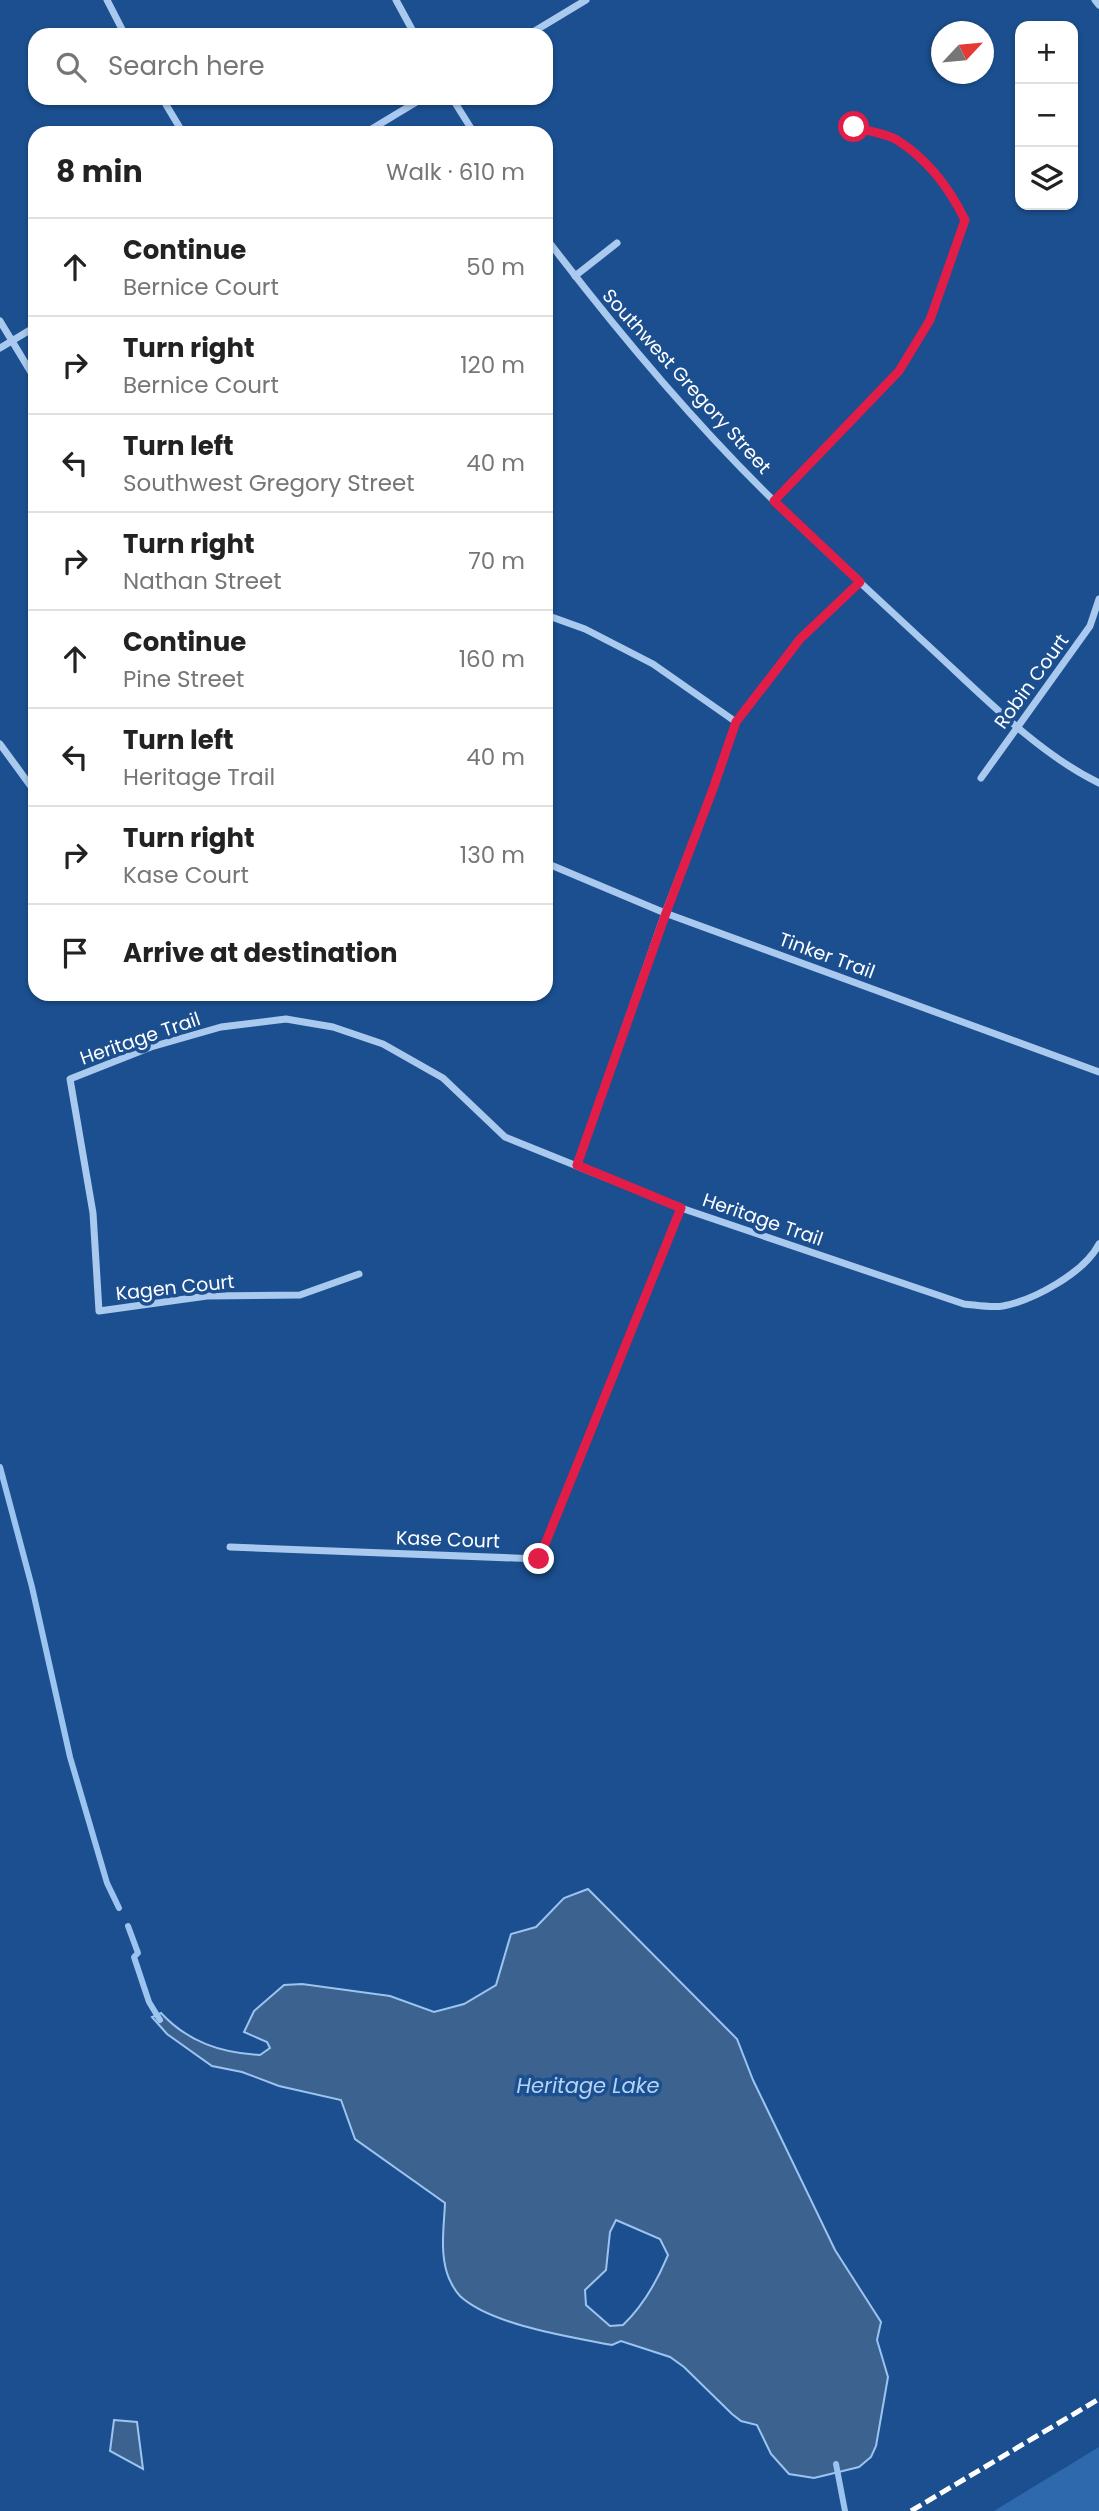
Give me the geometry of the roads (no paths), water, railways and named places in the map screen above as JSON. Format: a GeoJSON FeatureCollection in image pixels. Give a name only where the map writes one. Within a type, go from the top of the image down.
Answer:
{"type":"FeatureCollection","features":[{"type":"Feature","properties":{"kind":"street"},"geometry":{"type":"LineString","coordinates":[[107,0],[121,28]]}},
{"type":"Feature","properties":{"kind":"street"},"geometry":{"type":"LineString","coordinates":[[396,0],[411,28]]}},
{"type":"Feature","properties":{"kind":"street"},"geometry":{"type":"LineString","coordinates":[[540,28],[586,0]]}},
{"type":"Feature","properties":{"kind":"street"},"geometry":{"type":"LineString","coordinates":[[1094,0],[1099,5]]}},
{"type":"Feature","properties":{"kind":"street"},"geometry":{"type":"LineString","coordinates":[[166,105],[179,126]]}},
{"type":"Feature","properties":{"kind":"street"},"geometry":{"type":"LineString","coordinates":[[377,126],[411,105]]}},
{"type":"Feature","properties":{"kind":"street"},"geometry":{"type":"LineString","coordinates":[[456,105],[470,126]]}},
{"type":"Feature","properties":{"kind":"street"},"geometry":{"type":"LineString","coordinates":[[774,501],[899,371],[930,320],[965,220],[954,197],[929,167],[895,139],[854,127]]}},
{"type":"Feature","properties":{"kind":"street"},"geometry":{"type":"LineString","coordinates":[[575,276],[617,243]]}},
{"type":"Feature","properties":{"kind":"street","name":"Southwest Gregory Street"},"geometry":{"type":"LineString","coordinates":[[553,247],[673,393],[774,501],[1017,727],[1085,776],[1099,783]]}},
{"type":"Feature","properties":{"kind":"street"},"geometry":{"type":"LineString","coordinates":[[0,321],[28,368]]}},
{"type":"Feature","properties":{"kind":"street"},"geometry":{"type":"LineString","coordinates":[[0,348],[28,331]]}},
{"type":"Feature","properties":{"kind":"street"},"geometry":{"type":"LineString","coordinates":[[577,1165],[736,722],[800,639],[860,582]]}},
{"type":"Feature","properties":{"kind":"street","name":"Robin Court"},"geometry":{"type":"LineString","coordinates":[[981,778],[1090,626],[1099,599]]}},
{"type":"Feature","properties":{"kind":"street"},"geometry":{"type":"LineString","coordinates":[[553,618],[585,629],[653,664],[736,722]]}},
{"type":"Feature","properties":{"kind":"street"},"geometry":{"type":"LineString","coordinates":[[0,744],[28,782]]}},
{"type":"Feature","properties":{"kind":"street","name":"Tinker Trail"},"geometry":{"type":"LineString","coordinates":[[553,866],[666,913],[1099,1072]]}},
{"type":"Feature","properties":{"kind":"street","name":"Heritage Trail"},"geometry":{"type":"LineString","coordinates":[[70,1079],[163,1044],[221,1027],[286,1019],[333,1027],[383,1044],[443,1078],[506,1137],[681,1208],[964,1304],[1000,1307],[1036,1296],[1094,1253],[1099,1244]]}},
{"type":"Feature","properties":{"kind":"street","name":"Kagen Court"},"geometry":{"type":"LineString","coordinates":[[70,1079],[93,1213],[99,1311],[207,1296],[300,1295],[359,1274]]}},
{"type":"Feature","properties":{"kind":"street","name":"Kase Court"},"geometry":{"type":"LineString","coordinates":[[230,1546],[539,1559],[681,1208]]}},
{"type":"Feature","properties":{"kind":"water","name":"Heritage Lake"},"geometry":{"type":"Polygon","coordinates":[[[588,1889],[737,2039],[753,2080],[835,2250],[881,2322],[877,2340],[888,2377],[876,2446],[871,2457],[859,2467],[814,2478],[789,2474],[771,2454],[757,2425],[741,2421],[732,2414],[684,2367],[670,2357],[621,2341],[612,2345],[554,2334],[491,2315],[474,2306],[458,2294],[447,2273],[443,2247],[445,2203],[355,2139],[341,2100],[279,2086],[242,2072],[212,2066],[167,2034],[152,2017],[161,2013],[182,2032],[206,2044],[232,2052],[260,2055],[270,2048],[267,2042],[244,2032],[254,2011],[284,1985],[302,1984],[390,1996],[434,2012],[464,2004],[496,1985],[511,1934],[536,1927],[564,1898],[588,1889]],[[616,2220],[610,2232],[606,2270],[585,2290],[586,2305],[610,2326],[623,2325],[637,2310],[654,2283],[668,2255],[660,2239],[616,2220]]]}},
{"type":"Feature","properties":{"kind":"water"},"geometry":{"type":"Polygon","coordinates":[[[114,2420],[137,2422],[143,2469],[110,2451],[114,2420]]]}},
{"type":"Feature","properties":{"kind":"waterway"},"geometry":{"type":"LineString","coordinates":[[0,1467],[32,1587],[70,1757],[107,1883],[119,1908]]}},
{"type":"Feature","properties":{"kind":"waterway"},"geometry":{"type":"LineString","coordinates":[[128,1926],[138,1953],[134,1957],[149,2002],[160,2020]]}},
{"type":"Feature","properties":{"kind":"waterway"},"geometry":{"type":"LineString","coordinates":[[836,2464],[845,2511]]}},
{"type":"Feature","properties":{"kind":"railway"},"geometry":{"type":"LineString","coordinates":[[911,2511],[1099,2399]]}}]}
